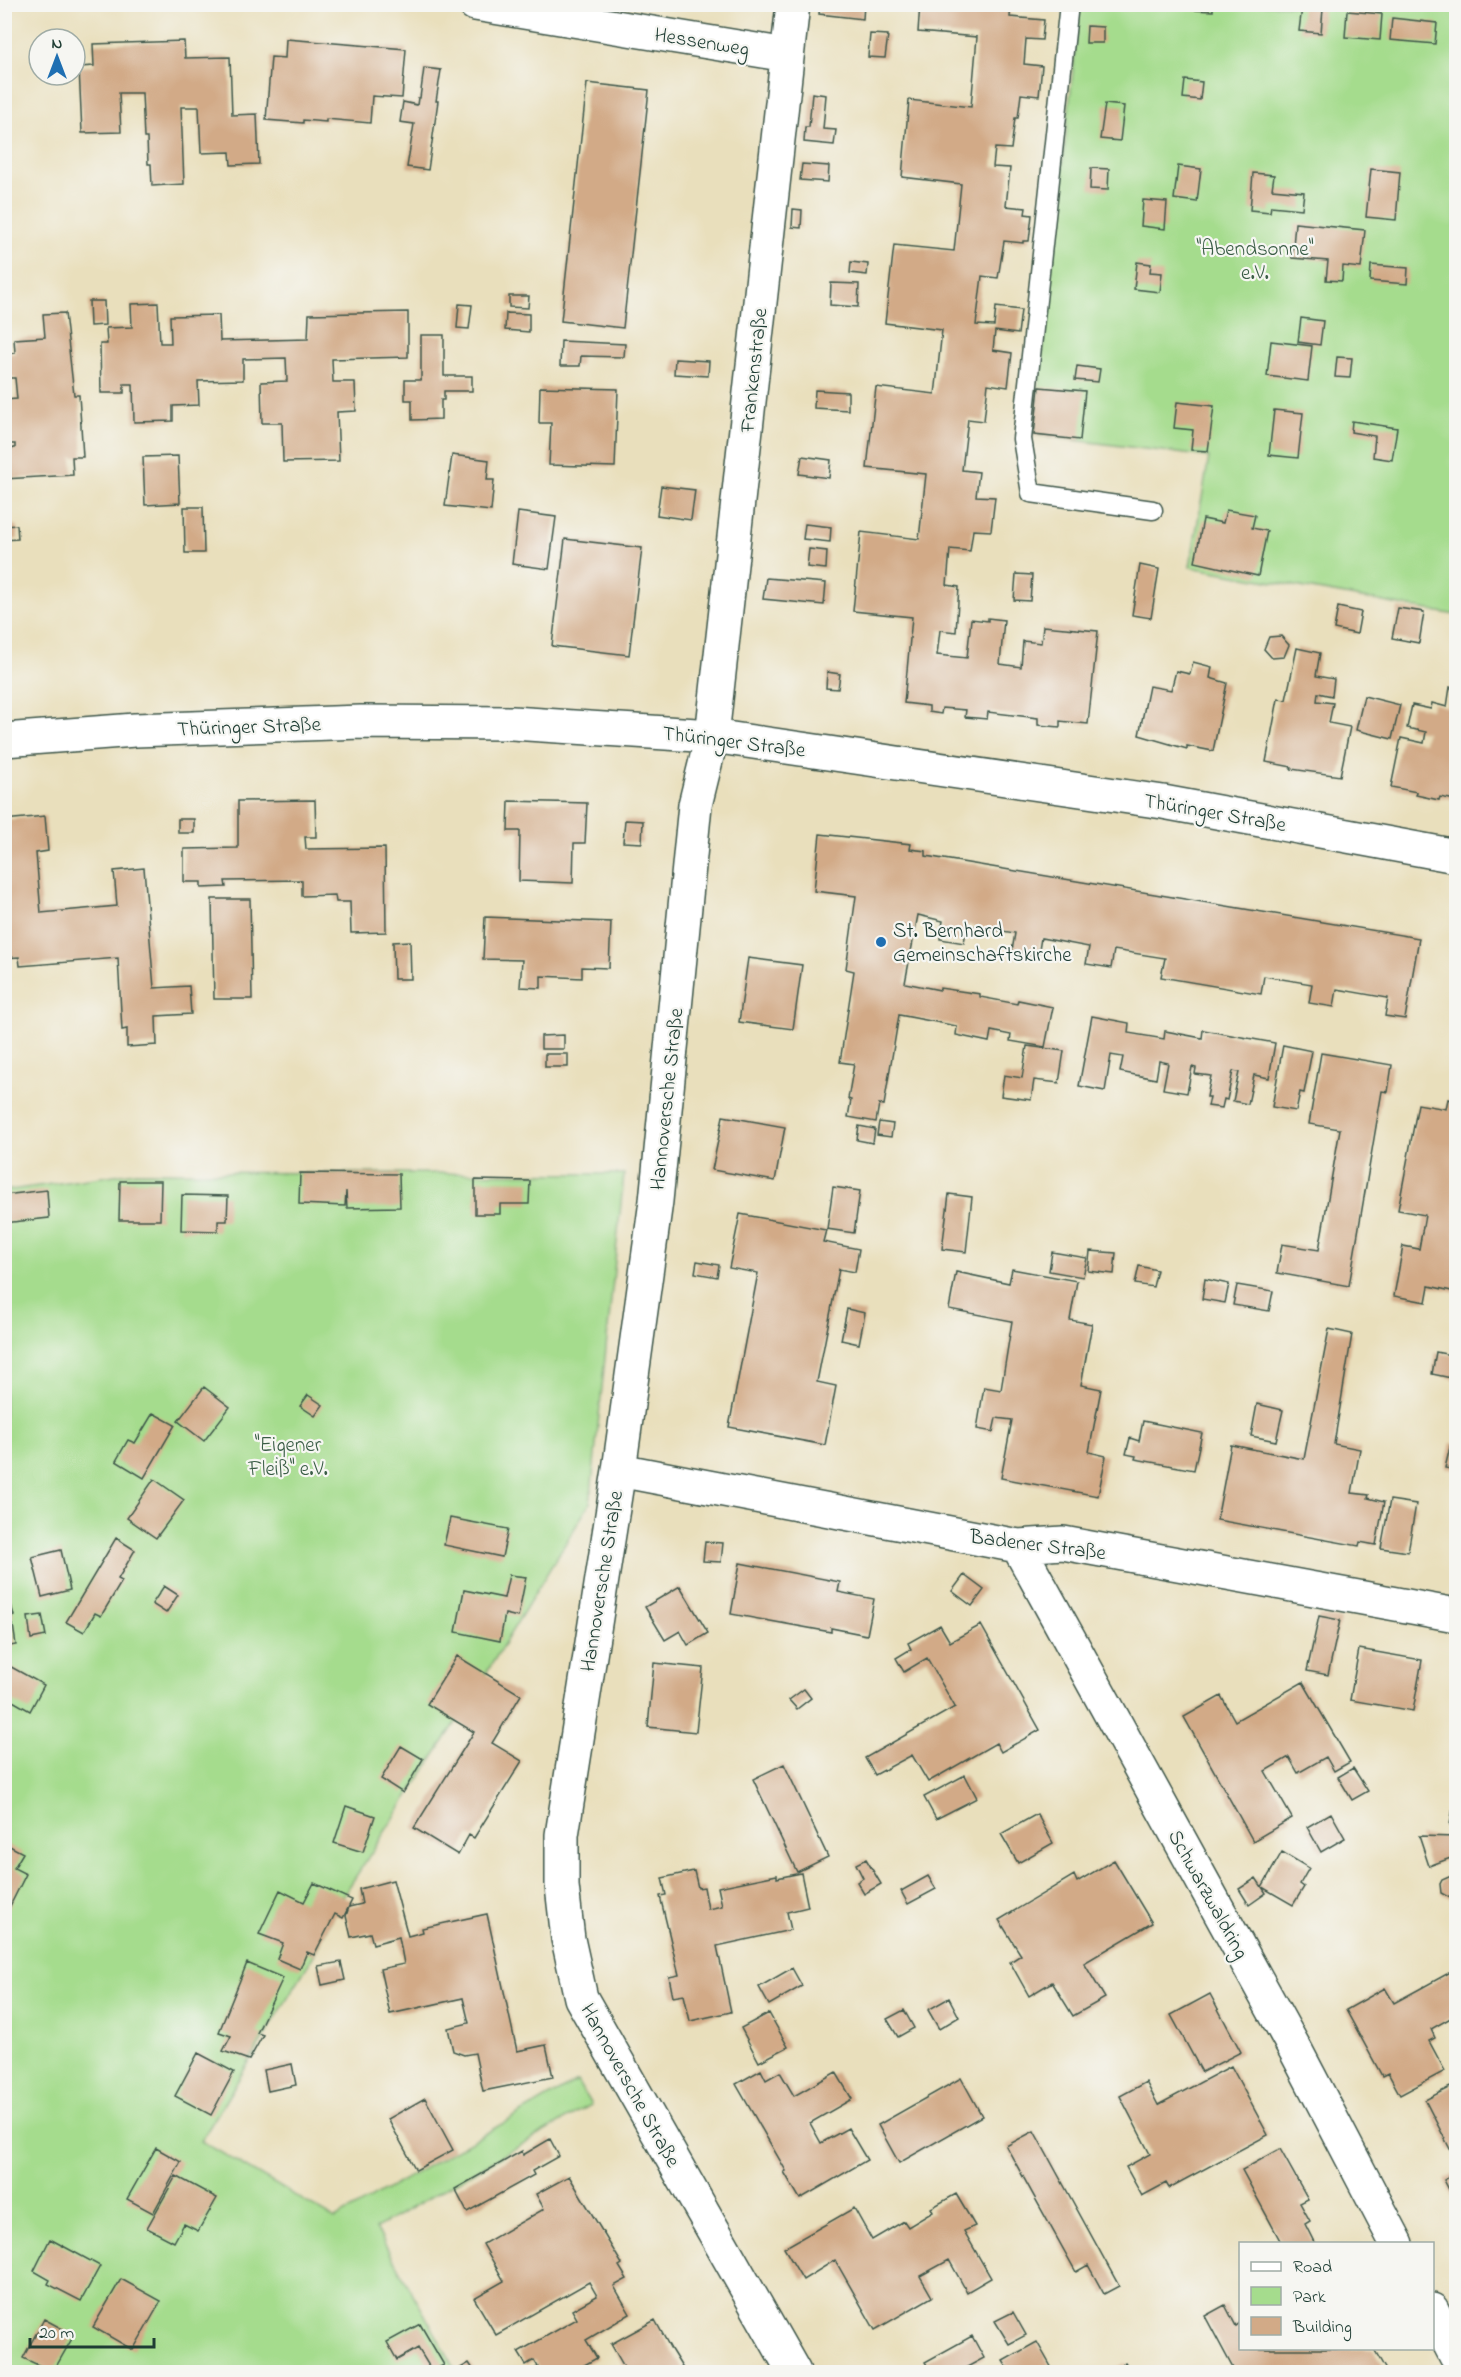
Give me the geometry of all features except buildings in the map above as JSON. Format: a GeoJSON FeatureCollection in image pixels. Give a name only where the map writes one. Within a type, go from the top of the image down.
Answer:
{"type":"FeatureCollection","features":[{"type":"Feature","properties":{"kind":"street","name":"Hessenweg"},"geometry":{"type":"LineString","coordinates":[[475,4],[787,55]]}},
{"type":"Feature","properties":{"kind":"street","name":"Frankenstraße"},"geometry":{"type":"LineString","coordinates":[[712,736],[793,4]]}},
{"type":"Feature","properties":{"kind":"street","name":"Thüringer Straße"},"geometry":{"type":"LineString","coordinates":[[4,740],[135,730],[361,722],[512,723],[712,736],[1163,802],[1456,856]]}},
{"type":"Feature","properties":{"kind":"street","name":"Hannoversche Straße"},"geometry":{"type":"LineString","coordinates":[[712,736],[695,805],[656,1201],[619,1470],[562,1835],[562,1886],[568,1939],[581,1998],[794,2373]]}},
{"type":"Feature","properties":{"kind":"street","name":"Badener Straße"},"geometry":{"type":"LineString","coordinates":[[619,1470],[1018,1546],[1063,1543],[1456,1615]]}},
{"type":"Feature","properties":{"kind":"street","name":"Schwarzwaldring"},"geometry":{"type":"LineString","coordinates":[[1018,1546],[1296,2051],[1396,2242]]}},
{"type":"Feature","properties":{"kind":"street"},"geometry":{"type":"LineString","coordinates":[[1434,2314],[1456,2356]]}},
{"type":"Feature","properties":{"kind":"lane"},"geometry":{"type":"LineString","coordinates":[[1069,4],[1022,439],[1031,493],[1154,510]]}},
{"type":"Feature","properties":{"kind":"green space","name":"\"Abendsonne\" e.V."},"geometry":{"type":"Polygon","coordinates":[[[1080,5],[1456,5],[1456,615],[1190,567],[1209,457],[1034,435],[1080,5]]]}},
{"type":"Feature","properties":{"kind":"green space","name":"\"Eigener Fleiß\" e.V."},"geometry":{"type":"Polygon","coordinates":[[[136,1172],[624,1174],[590,1503],[457,1721],[343,1896],[314,1955],[201,2141],[335,2219],[577,2081],[591,2105],[376,2228],[457,2372],[5,2372],[4,1191],[136,1172]]]}},
{"type":"Feature","properties":{"kind":"place","name":"St. Bernhard Gemeinschaftskirche"},"geometry":{"type":"Point","coordinates":[881,942]}}]}
